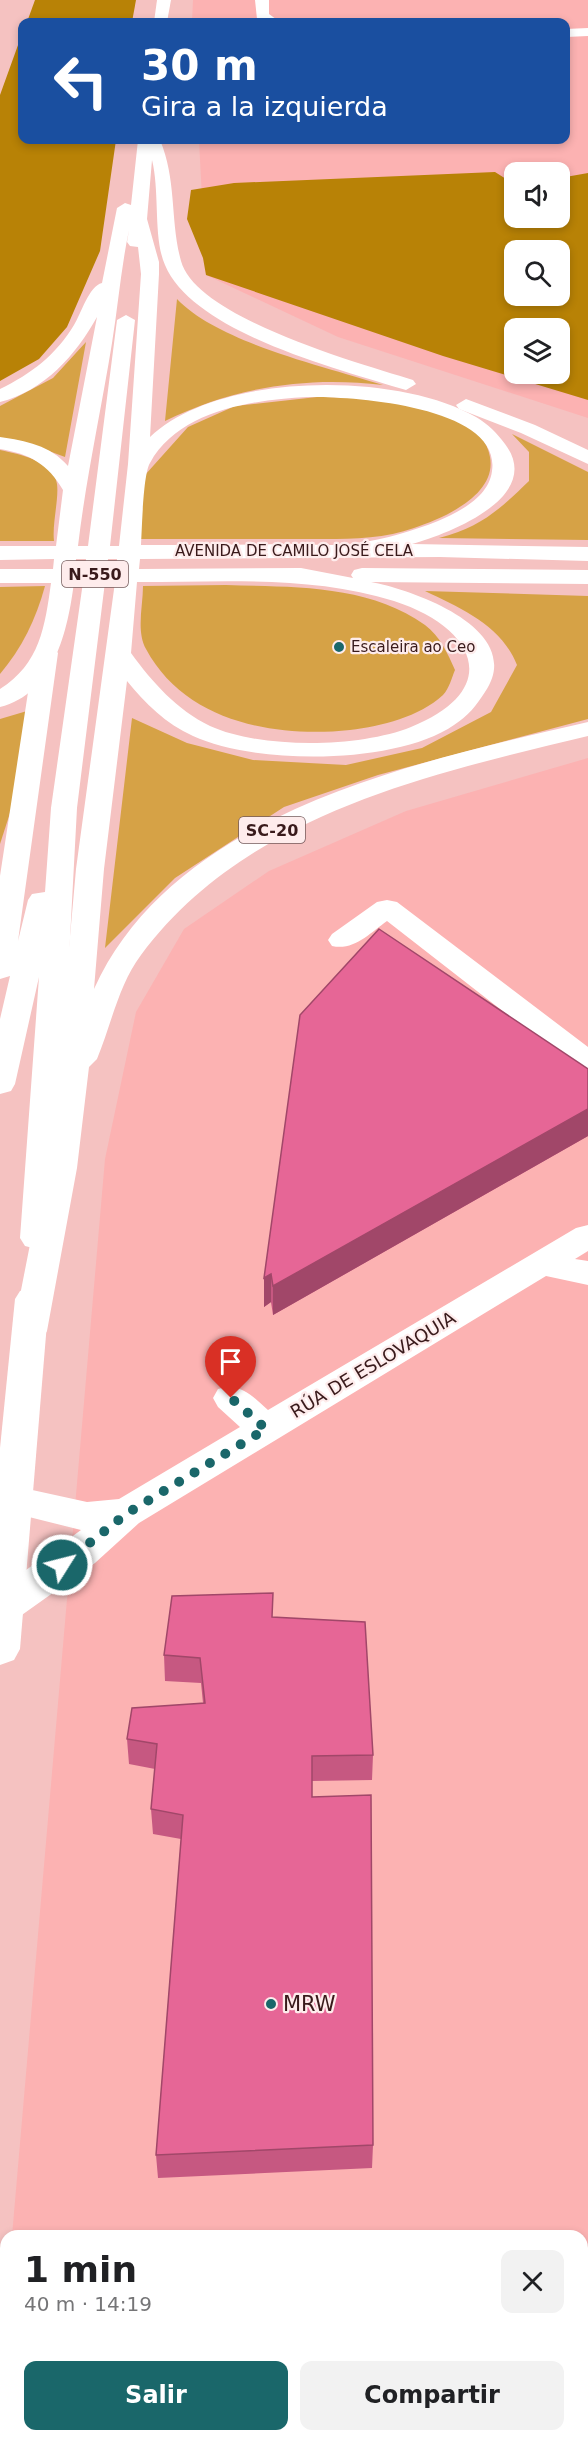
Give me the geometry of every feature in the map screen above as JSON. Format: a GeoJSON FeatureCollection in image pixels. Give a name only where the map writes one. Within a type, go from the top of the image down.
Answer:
{"type":"FeatureCollection","features":[{"type":"Feature","properties":{"kind":"main road"},"geometry":{"type":"LineString","coordinates":[[162,18],[164,0]]}},
{"type":"Feature","properties":{"kind":"main road"},"geometry":{"type":"LineString","coordinates":[[262,0],[262,16],[266,18]]}},
{"type":"Feature","properties":{"kind":"main road"},"geometry":{"type":"LineString","coordinates":[[570,33],[588,33]]}},
{"type":"Feature","properties":{"kind":"main road"},"geometry":{"type":"LineString","coordinates":[[132,267],[140,221],[141,169],[145,144]]}},
{"type":"Feature","properties":{"kind":"main road"},"geometry":{"type":"LineString","coordinates":[[153,144],[163,171],[172,264],[188,286],[213,308],[272,338],[437,394],[528,429],[588,458]]}},
{"type":"Feature","properties":{"kind":"main road"},"geometry":{"type":"LineString","coordinates":[[0,970],[46,653],[58,618],[74,490],[103,342],[112,270],[132,180],[141,169]]}},
{"type":"Feature","properties":{"kind":"main road"},"geometry":{"type":"LineString","coordinates":[[138,464],[150,262],[140,221]]}},
{"type":"Feature","properties":{"kind":"main road"},"geometry":{"type":"LineString","coordinates":[[0,396],[44,371],[69,349],[112,270]]}},
{"type":"Feature","properties":{"kind":"main road","name":"N-550"},"geometry":{"type":"LineString","coordinates":[[64,808],[112,448],[129,299]]}},
{"type":"Feature","properties":{"kind":"main road"},"geometry":{"type":"LineString","coordinates":[[138,464],[156,442],[180,423],[211,409],[282,393],[324,391],[366,393],[407,400],[441,410],[471,423],[495,441],[503,458],[503,477],[491,496],[471,512],[437,529],[355,550]]}},
{"type":"Feature","properties":{"kind":"main road"},"geometry":{"type":"LineString","coordinates":[[0,443],[42,453],[61,466],[74,490]]}},
{"type":"Feature","properties":{"kind":"main road","name":"N-550"},"geometry":{"type":"LineString","coordinates":[[119,653],[138,464]]}},
{"type":"Feature","properties":{"kind":"main road","name":"AVENIDA DE CAMILO JOSÉ CELA"},"geometry":{"type":"LineString","coordinates":[[0,553],[355,550],[588,554]]}},
{"type":"Feature","properties":{"kind":"main road","name":"AVENIDA DE CAMILO JOSÉ CELA"},"geometry":{"type":"LineString","coordinates":[[0,576],[484,574],[588,577]]}},
{"type":"Feature","properties":{"kind":"main road"},"geometry":{"type":"LineString","coordinates":[[119,653],[142,686],[161,705],[194,727],[228,740],[264,746],[308,750],[350,748],[392,740],[425,729],[454,714],[473,696],[483,674],[480,652],[465,632],[444,616],[390,594],[347,584],[280,575]]}},
{"type":"Feature","properties":{"kind":"main road"},"geometry":{"type":"LineString","coordinates":[[0,700],[28,682],[46,653]]}},
{"type":"Feature","properties":{"kind":"main road"},"geometry":{"type":"LineString","coordinates":[[30,1331],[61,1168],[72,1082],[90,869],[119,653]]}},
{"type":"Feature","properties":{"kind":"main road","name":"SC-20"},"geometry":{"type":"LineString","coordinates":[[72,1082],[100,1019],[113,981],[128,952],[176,898],[243,845],[298,817],[354,794],[410,776],[588,729]]}},
{"type":"Feature","properties":{"kind":"main road"},"geometry":{"type":"LineString","coordinates":[[0,1084],[64,808]]}},
{"type":"Feature","properties":{"kind":"main road"},"geometry":{"type":"LineString","coordinates":[[0,1649],[30,1331],[64,808]]}},
{"type":"Feature","properties":{"kind":"main road"},"geometry":{"type":"LineString","coordinates":[[342,940],[387,908],[588,1062]]}},
{"type":"Feature","properties":{"kind":"main road","name":"RÚA DE ESLOVAQUIA"},"geometry":{"type":"LineString","coordinates":[[5,1606],[81,1552],[126,1514],[588,1236]]}},
{"type":"Feature","properties":{"kind":"main road"},"geometry":{"type":"LineString","coordinates":[[542,1264],[588,1273]]}},
{"type":"Feature","properties":{"kind":"main road"},"geometry":{"type":"LineString","coordinates":[[231,1398],[266,1429]]}},
{"type":"Feature","properties":{"kind":"main road","name":"RÚA DE ESLOVAQUIA"},"geometry":{"type":"LineString","coordinates":[[14,1500],[87,1517],[126,1514]]}},
{"type":"Feature","properties":{"kind":"shaded area"},"geometry":{"type":"Polygon","coordinates":[[[35,0],[136,0],[133,18],[28,18],[35,0]]]}},
{"type":"Feature","properties":{"kind":"shaded area"},"geometry":{"type":"Polygon","coordinates":[[[193,0],[588,0],[588,418],[338,337],[206,275],[199,144],[570,144],[570,18],[192,18],[193,0]]]}},
{"type":"Feature","properties":{"kind":"shaded area"},"geometry":{"type":"Polygon","coordinates":[[[18,45],[18,144],[115,144],[100,251],[67,327],[39,359],[0,381],[0,95],[18,45]]]}},
{"type":"Feature","properties":{"kind":"shaded area"},"geometry":{"type":"Polygon","coordinates":[[[495,172],[504,178],[504,228],[570,228],[570,176],[588,173],[588,400],[535,384],[570,384],[570,318],[504,318],[504,375],[206,275],[203,258],[187,219],[191,190],[234,183],[495,172]]]}},
{"type":"Feature","properties":{"kind":"shaded area"},"geometry":{"type":"Polygon","coordinates":[[[177,299],[195,315],[245,341],[383,385],[327,382],[271,387],[217,400],[165,421],[177,299]]]}},
{"type":"Feature","properties":{"kind":"shaded area"},"geometry":{"type":"Polygon","coordinates":[[[86,342],[65,457],[30,444],[0,438],[0,406],[53,378],[86,342]]]}},
{"type":"Feature","properties":{"kind":"shaded area"},"geometry":{"type":"Polygon","coordinates":[[[317,397],[372,399],[411,405],[463,423],[473,429],[487,446],[490,471],[485,483],[466,503],[440,518],[386,535],[341,539],[137,539],[145,475],[188,427],[235,406],[317,397]]]}},
{"type":"Feature","properties":{"kind":"shaded area"},"geometry":{"type":"Polygon","coordinates":[[[512,434],[588,472],[588,540],[439,538],[478,523],[508,501],[529,481],[529,452],[512,434]]]}},
{"type":"Feature","properties":{"kind":"shaded area"},"geometry":{"type":"Polygon","coordinates":[[[0,450],[43,464],[54,476],[57,490],[54,541],[0,541],[0,450]]]}},
{"type":"Feature","properties":{"kind":"shaded area"},"geometry":{"type":"Polygon","coordinates":[[[226,585],[329,590],[379,602],[403,612],[430,629],[443,646],[455,670],[449,686],[433,703],[411,715],[375,726],[350,730],[292,731],[263,727],[234,720],[208,709],[184,694],[163,674],[146,649],[141,634],[143,586],[226,585]]]}},
{"type":"Feature","properties":{"kind":"shaded area"},"geometry":{"type":"Polygon","coordinates":[[[45,586],[27,633],[0,674],[0,587],[45,586]]]}},
{"type":"Feature","properties":{"kind":"shaded area"},"geometry":{"type":"Polygon","coordinates":[[[425,591],[588,596],[588,719],[378,775],[284,807],[175,878],[105,948],[132,718],[187,743],[253,760],[346,765],[422,748],[491,712],[517,665],[510,651],[491,629],[466,612],[425,591]]]}},
{"type":"Feature","properties":{"kind":"shaded area"},"geometry":{"type":"Polygon","coordinates":[[[27,711],[20,782],[0,844],[0,719],[27,711]]]}},
{"type":"Feature","properties":{"kind":"shaded area"},"geometry":{"type":"Polygon","coordinates":[[[588,758],[588,2230],[13,2230],[105,1159],[136,1012],[184,929],[269,871],[406,811],[588,758]]]}},
{"type":"Feature","properties":{"kind":"building"},"geometry":{"type":"Polygon","coordinates":[[[379,929],[588,1069],[588,1109],[273,1286],[271,1274],[264,1278],[300,1015],[379,929]]]}},
{"type":"Feature","properties":{"kind":"building","name":"MRW"},"geometry":{"type":"Polygon","coordinates":[[[273,1593],[272,1617],[365,1622],[373,1755],[312,1756],[312,1797],[371,1795],[373,2145],[156,2155],[183,1815],[151,1809],[157,1744],[127,1739],[132,1708],[205,1703],[200,1658],[164,1655],[172,1596],[273,1593]]]}},
{"type":"Feature","properties":{"kind":"place","name":"Escaleira ao Ceo"},"geometry":{"type":"Point","coordinates":[339,647]}},
{"type":"Feature","properties":{"kind":"place","name":"MRW"},"geometry":{"type":"Point","coordinates":[271,2004]}},
{"type":"Feature","properties":{"kind":"route"},"geometry":{"type":"LineString","coordinates":[[62,1565],[126,1514],[266,1429],[231,1398]]}}]}
